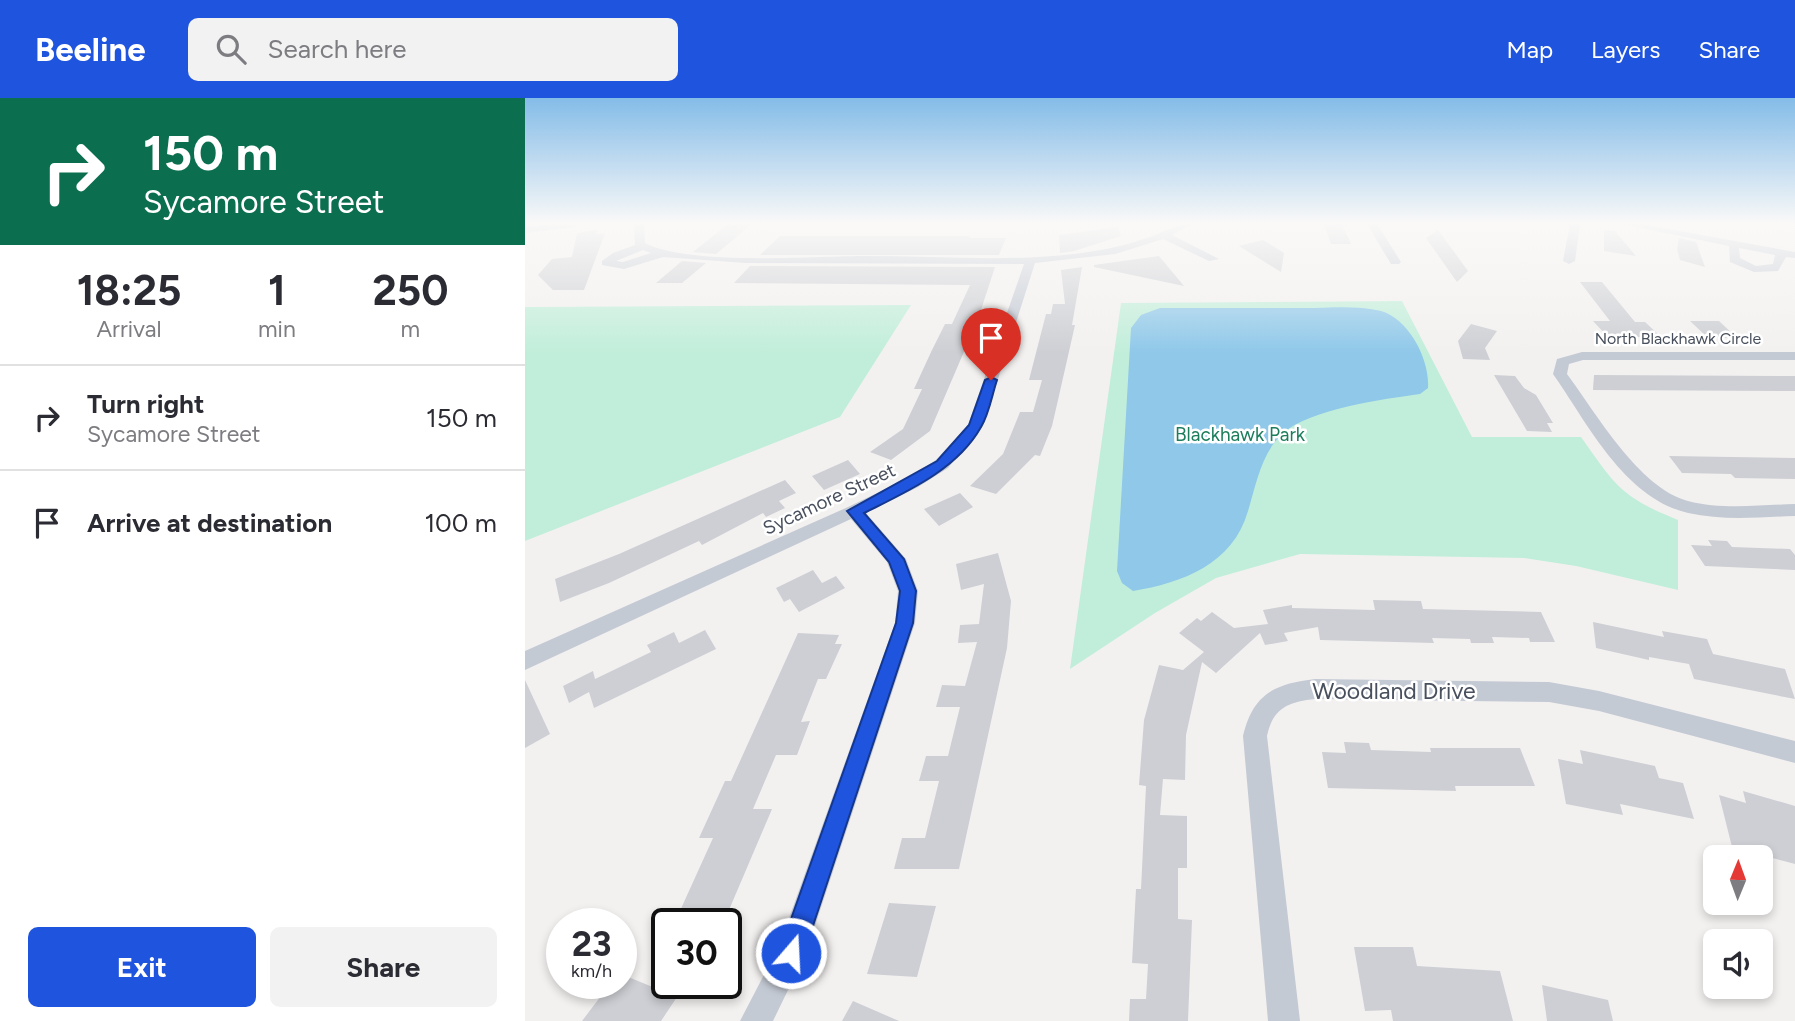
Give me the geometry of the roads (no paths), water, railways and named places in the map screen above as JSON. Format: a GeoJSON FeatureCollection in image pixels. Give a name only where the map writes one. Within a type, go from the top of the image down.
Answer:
{"type":"FeatureCollection","features":[{"type":"Feature","properties":{"kind":"street","name":"Sycamore Street"},"geometry":{"type":"LineString","coordinates":[[525,661],[854,511],[912,483],[942,464],[975,426],[1028,267]]}},
{"type":"Feature","properties":{"kind":"street"},"geometry":{"type":"LineString","coordinates":[[1750,267],[1776,267]]}},
{"type":"Feature","properties":{"kind":"street","name":"North Blackhawk Circle"},"geometry":{"type":"LineString","coordinates":[[1562,362],[1582,356],[1795,356]]}},
{"type":"Feature","properties":{"kind":"street"},"geometry":{"type":"LineString","coordinates":[[1562,362],[1560,374],[1643,483],[1661,497],[1679,505],[1702,509],[1795,510]]}},
{"type":"Feature","properties":{"kind":"street"},"geometry":{"type":"LineString","coordinates":[[756,1021],[791,953],[905,623],[908,591],[896,559],[854,511]]}},
{"type":"Feature","properties":{"kind":"street","name":"Woodland Drive"},"geometry":{"type":"LineString","coordinates":[[1283,1021],[1255,736],[1257,720],[1275,698],[1291,691],[1315,689],[1549,692],[1599,701],[1795,752]]}},
{"type":"Feature","properties":{"kind":"water"},"geometry":{"type":"Polygon","coordinates":[[[1343,307],[1381,311],[1400,322],[1416,342],[1425,365],[1428,388],[1420,394],[1368,402],[1328,412],[1294,425],[1282,434],[1269,451],[1241,529],[1231,545],[1203,568],[1187,576],[1170,583],[1133,591],[1122,583],[1117,571],[1131,328],[1141,315],[1160,308],[1343,307]]]}},
{"type":"Feature","properties":{"kind":"park label","name":"Blackhawk Park"},"geometry":{"type":"Point","coordinates":[1240,434]}}]}
